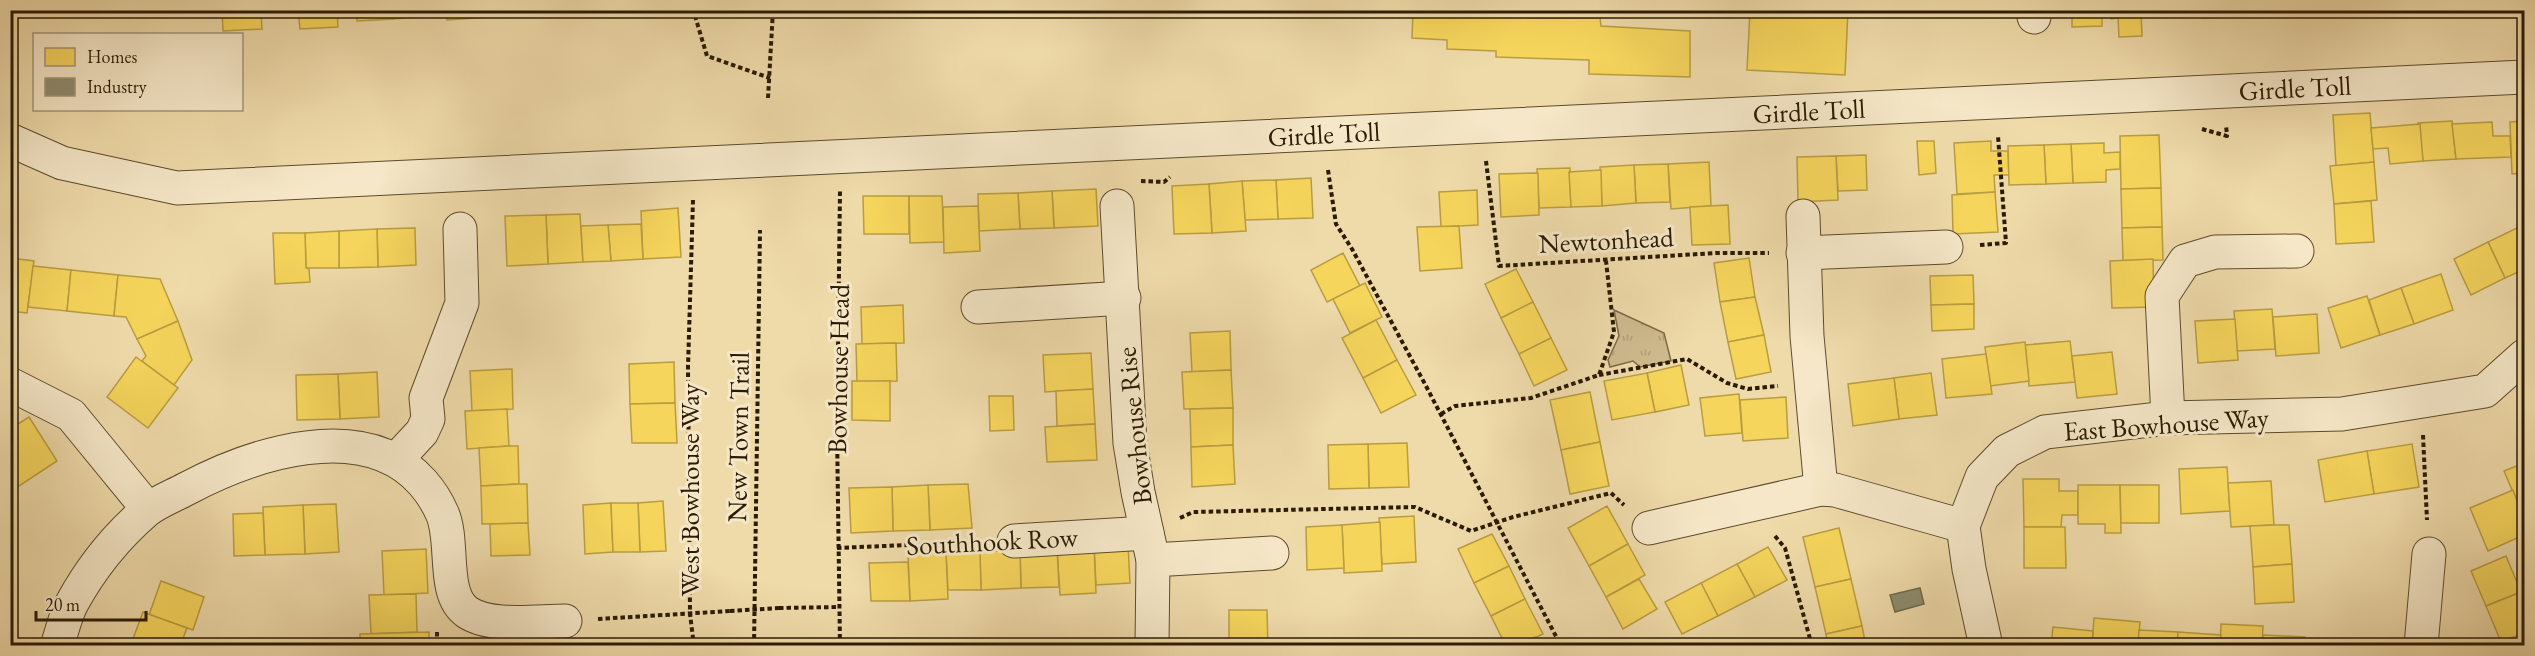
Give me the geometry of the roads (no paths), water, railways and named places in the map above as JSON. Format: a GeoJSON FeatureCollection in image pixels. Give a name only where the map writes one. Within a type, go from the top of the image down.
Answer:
{"type":"FeatureCollection","features":[{"type":"Feature","properties":{"kind":"street","name":"Girdle Toll"},"geometry":{"type":"LineString","coordinates":[[10,140],[62,163],[177,188],[2524,77]]}},
{"type":"Feature","properties":{"kind":"street","name":"Bowhouse Rise"},"geometry":{"type":"LineString","coordinates":[[1117,206],[1124,298],[1130,444],[1137,492],[1150,547],[1152,645]]}},
{"type":"Feature","properties":{"kind":"street"},"geometry":{"type":"LineString","coordinates":[[1803,216],[1811,382],[1821,489]]}},
{"type":"Feature","properties":{"kind":"street"},"geometry":{"type":"LineString","coordinates":[[396,460],[422,432],[428,419],[426,398],[462,303],[460,229]]}},
{"type":"Feature","properties":{"kind":"street"},"geometry":{"type":"LineString","coordinates":[[1803,253],[1946,247]]}},
{"type":"Feature","properties":{"kind":"street"},"geometry":{"type":"LineString","coordinates":[[2168,418],[2162,296],[2185,261],[2215,252],[2297,250]]}},
{"type":"Feature","properties":{"kind":"street"},"geometry":{"type":"LineString","coordinates":[[978,307],[1124,298]]}},
{"type":"Feature","properties":{"kind":"street","name":"East Bowhouse Way"},"geometry":{"type":"LineString","coordinates":[[1986,645],[1969,569],[1963,526],[1982,477],[2007,451],[2045,432],[2168,418],[2342,414],[2485,391],[2524,356]]}},
{"type":"Feature","properties":{"kind":"street"},"geometry":{"type":"LineString","coordinates":[[10,384],[71,415],[148,509]]}},
{"type":"Feature","properties":{"kind":"street"},"geometry":{"type":"LineString","coordinates":[[57,645],[71,604],[102,555],[148,509],[205,479],[249,462],[308,447],[354,446],[396,460],[423,483],[443,514],[450,551],[452,591],[465,611],[487,621],[565,621]]}},
{"type":"Feature","properties":{"kind":"street"},"geometry":{"type":"LineString","coordinates":[[1649,528],[1821,489],[1835,490],[1963,526]]}},
{"type":"Feature","properties":{"kind":"street","name":"Southhook Row"},"geometry":{"type":"LineString","coordinates":[[1014,541],[1272,553]]}},
{"type":"Feature","properties":{"kind":"street"},"geometry":{"type":"LineString","coordinates":[[2421,645],[2429,554]]}}]}
